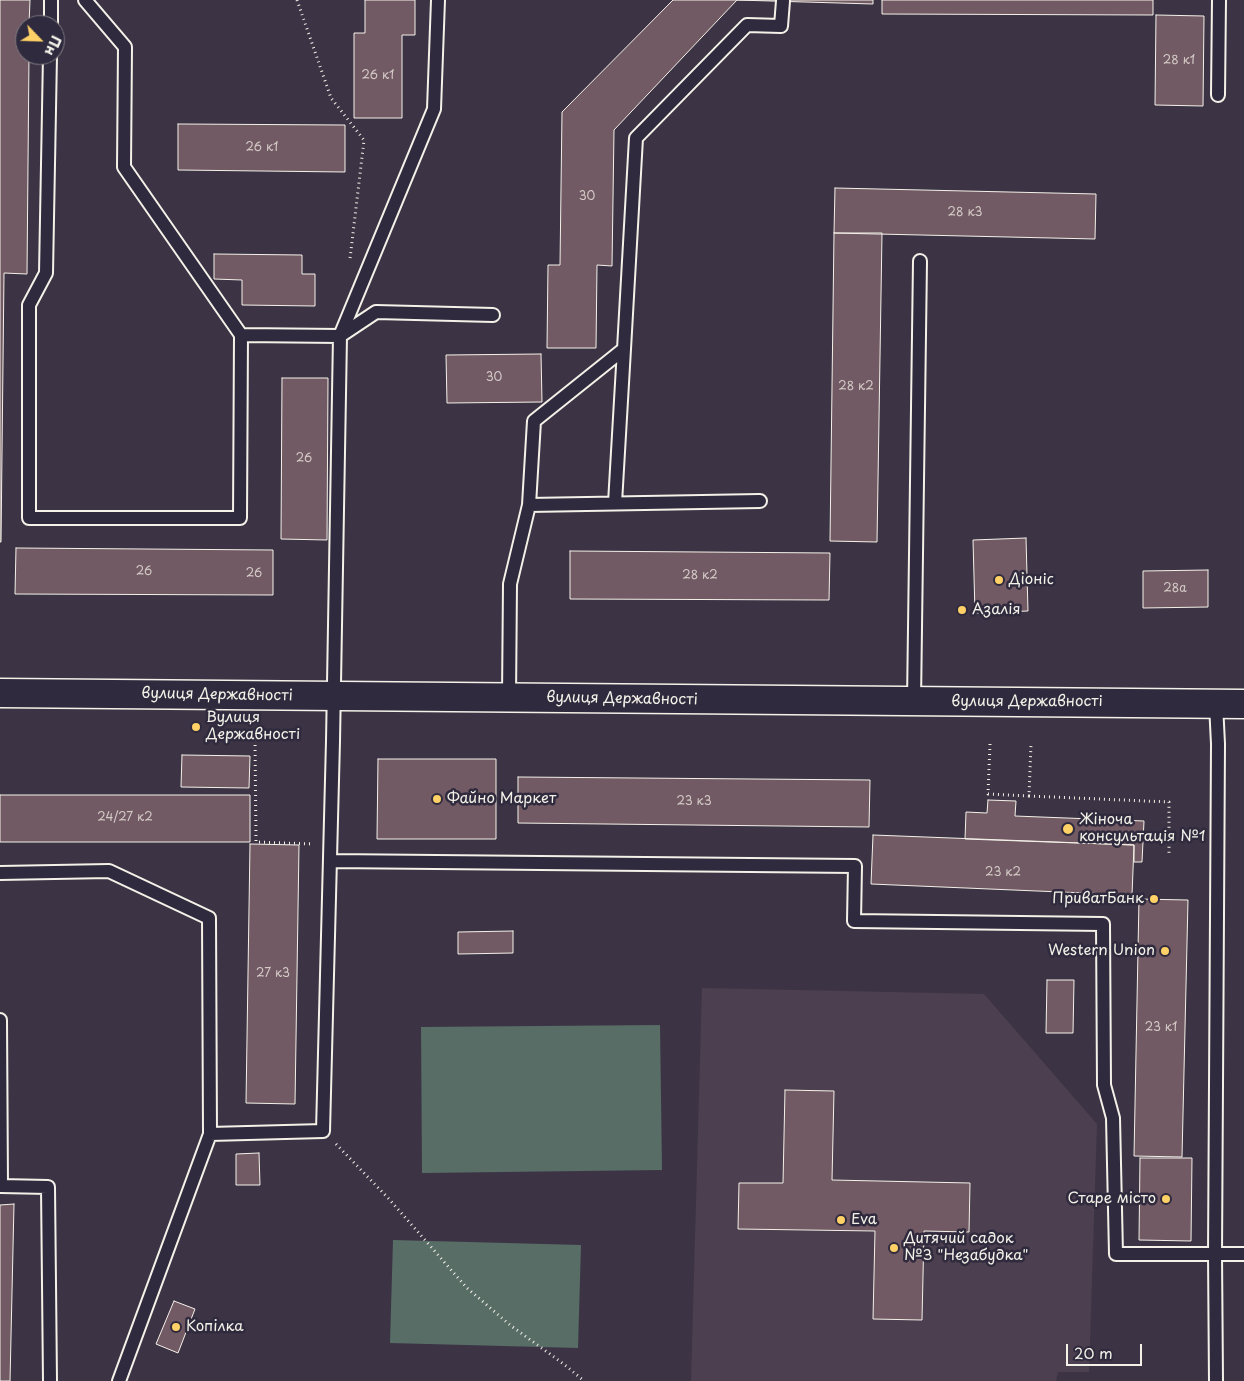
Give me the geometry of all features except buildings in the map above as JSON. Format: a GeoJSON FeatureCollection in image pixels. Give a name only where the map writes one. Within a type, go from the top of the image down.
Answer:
{"type":"FeatureCollection","features":[{"type":"Feature","properties":{"kind":"street","name":"вулиця Державності"},"geometry":{"type":"LineString","coordinates":[[0,693],[1244,704]]}},
{"type":"Feature","properties":{"kind":"lane"},"geometry":{"type":"LineString","coordinates":[[51,0],[51,15]]}},
{"type":"Feature","properties":{"kind":"lane"},"geometry":{"type":"LineString","coordinates":[[50,65],[46,273],[29,305],[29,518],[240,518],[241,335],[124,167],[125,47],[85,0]]}},
{"type":"Feature","properties":{"kind":"lane"},"geometry":{"type":"LineString","coordinates":[[210,1134],[323,1131],[331,861],[340,336],[434,109],[438,0]]}},
{"type":"Feature","properties":{"kind":"lane"},"geometry":{"type":"LineString","coordinates":[[1218,95],[1219,0]]}},
{"type":"Feature","properties":{"kind":"lane"},"geometry":{"type":"LineString","coordinates":[[615,504],[636,138],[747,25],[781,26],[782,1]]}},
{"type":"Feature","properties":{"kind":"lane"},"geometry":{"type":"LineString","coordinates":[[914,701],[920,261]]}},
{"type":"Feature","properties":{"kind":"lane"},"geometry":{"type":"LineString","coordinates":[[241,335],[340,336],[376,312],[493,316]]}},
{"type":"Feature","properties":{"kind":"lane"},"geometry":{"type":"LineString","coordinates":[[508,697],[510,584],[529,505],[534,421],[624,349]]}},
{"type":"Feature","properties":{"kind":"lane"},"geometry":{"type":"LineString","coordinates":[[529,505],[760,501]]}},
{"type":"Feature","properties":{"kind":"lane"},"geometry":{"type":"LineString","coordinates":[[1216,704],[1218,744],[1216,1381]]}},
{"type":"Feature","properties":{"kind":"lane"},"geometry":{"type":"LineString","coordinates":[[331,861],[854,866],[854,921],[1103,924],[1104,1085],[1113,1118],[1116,1254],[1244,1254]]}},
{"type":"Feature","properties":{"kind":"lane"},"geometry":{"type":"LineString","coordinates":[[0,874],[109,871],[209,918],[210,1134],[119,1381]]}},
{"type":"Feature","properties":{"kind":"lane"},"geometry":{"type":"LineString","coordinates":[[0,1020],[1,1186],[48,1187],[50,1381]]}},
{"type":"Feature","properties":{"kind":"path"},"geometry":{"type":"LineString","coordinates":[[297,0],[331,98],[364,140],[349,268]]}},
{"type":"Feature","properties":{"kind":"path"},"geometry":{"type":"LineString","coordinates":[[256,740],[256,842],[331,845]]}},
{"type":"Feature","properties":{"kind":"path"},"geometry":{"type":"LineString","coordinates":[[990,744],[988,794],[1169,802],[1169,855]]}},
{"type":"Feature","properties":{"kind":"path"},"geometry":{"type":"LineString","coordinates":[[1028,796],[1031,744]]}},
{"type":"Feature","properties":{"kind":"path"},"geometry":{"type":"LineString","coordinates":[[323,1131],[389,1199],[467,1288],[510,1325],[566,1365],[584,1381]]}},
{"type":"Feature","properties":{"kind":"shaded area","name":"Дитячий садок №3 \"Незабудка\""},"geometry":{"type":"Polygon","coordinates":[[[702,988],[984,994],[1097,1124],[1089,1372],[1058,1372],[1056,1381],[691,1381],[702,988]]]}},
{"type":"Feature","properties":{"kind":"green space"},"geometry":{"type":"Polygon","coordinates":[[[660,1025],[662,1170],[422,1173],[421,1027],[660,1025]]]}},
{"type":"Feature","properties":{"kind":"green space"},"geometry":{"type":"Polygon","coordinates":[[[393,1240],[581,1245],[578,1348],[390,1343],[393,1240]]]}},
{"type":"Feature","properties":{"kind":"place","name":"Діоніс"},"geometry":{"type":"Point","coordinates":[999,580]}},
{"type":"Feature","properties":{"kind":"place","name":"Азалія"},"geometry":{"type":"Point","coordinates":[962,610]}},
{"type":"Feature","properties":{"kind":"place","name":"Вулиця Державності"},"geometry":{"type":"Point","coordinates":[196,727]}},
{"type":"Feature","properties":{"kind":"place","name":"Файно Маркет"},"geometry":{"type":"Point","coordinates":[437,799]}},
{"type":"Feature","properties":{"kind":"place","name":"Жіноча консультація №1"},"geometry":{"type":"Point","coordinates":[1068,829]}},
{"type":"Feature","properties":{"kind":"place","name":"ПриватБанк"},"geometry":{"type":"Point","coordinates":[1154,899]}},
{"type":"Feature","properties":{"kind":"place","name":"Western Union"},"geometry":{"type":"Point","coordinates":[1165,951]}},
{"type":"Feature","properties":{"kind":"place","name":"Старе місто"},"geometry":{"type":"Point","coordinates":[1166,1199]}},
{"type":"Feature","properties":{"kind":"place","name":"Eva"},"geometry":{"type":"Point","coordinates":[841,1220]}},
{"type":"Feature","properties":{"kind":"place","name":"Дитячий садок №3 \"Незабудка\""},"geometry":{"type":"Point","coordinates":[894,1248]}},
{"type":"Feature","properties":{"kind":"place","name":"Копілка"},"geometry":{"type":"Point","coordinates":[176,1327]}}]}
